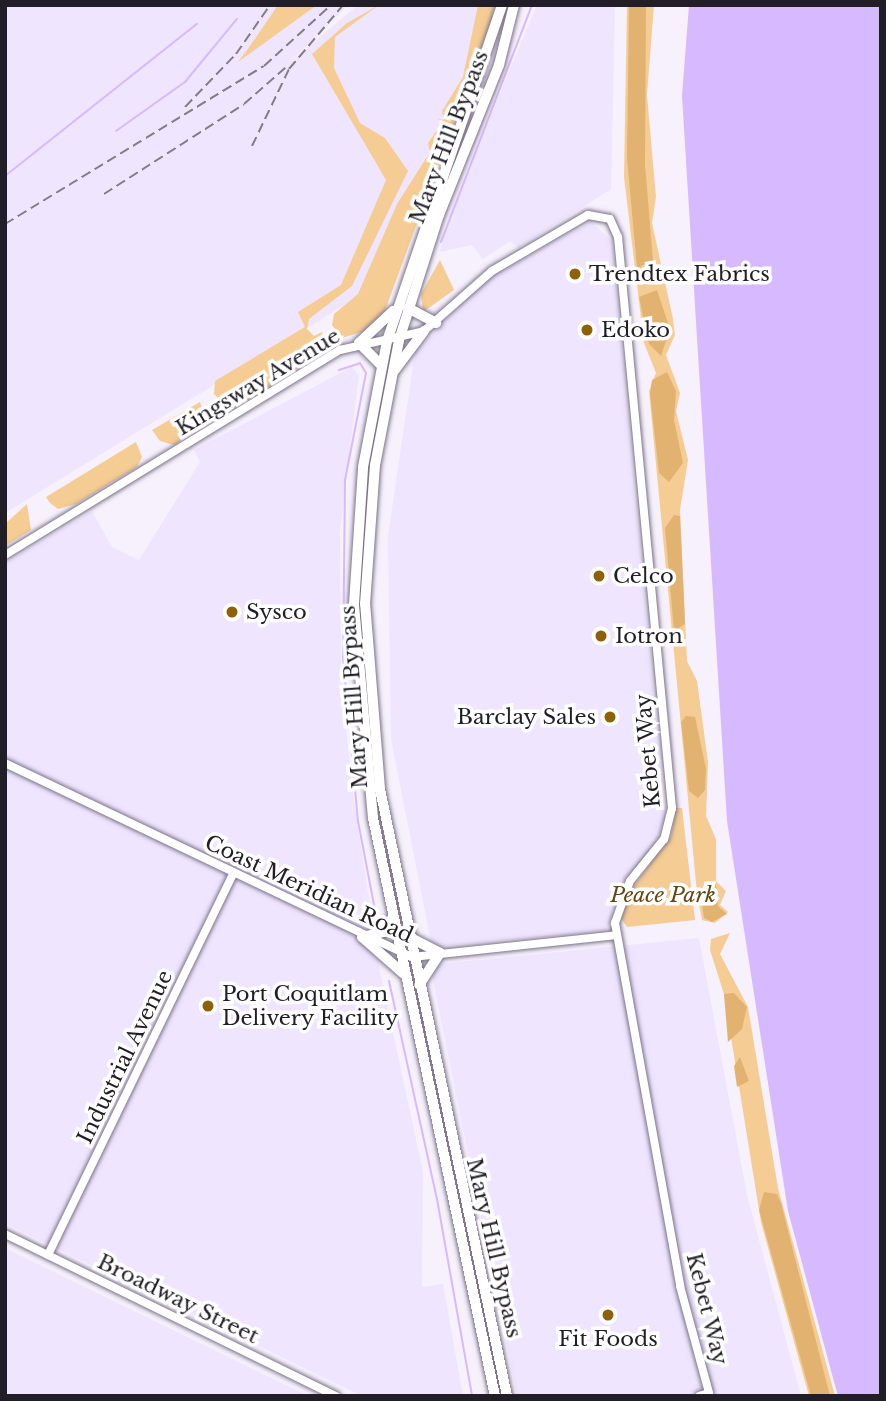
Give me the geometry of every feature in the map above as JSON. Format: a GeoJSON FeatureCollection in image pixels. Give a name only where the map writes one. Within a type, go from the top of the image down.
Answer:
{"type":"FeatureCollection","features":[{"type":"Feature","properties":{"kind":"highway","name":"Mary Hill Bypass"},"geometry":{"type":"LineString","coordinates":[[502,5],[483,74],[395,309],[392,373],[368,531],[367,665],[380,789],[412,957],[507,1396]]}},
{"type":"Feature","properties":{"kind":"highway","name":"Mary Hill Bypass"},"geometry":{"type":"LineString","coordinates":[[495,1396],[404,974],[368,786],[355,666],[356,530],[381,365],[408,308],[499,65],[514,5]]}},
{"type":"Feature","properties":{"kind":"highway"},"geometry":{"type":"LineString","coordinates":[[408,308],[436,323]]}},
{"type":"Feature","properties":{"kind":"highway"},"geometry":{"type":"LineString","coordinates":[[381,365],[359,343],[395,309]]}},
{"type":"Feature","properties":{"kind":"highway"},"geometry":{"type":"LineString","coordinates":[[392,373],[424,331]]}},
{"type":"Feature","properties":{"kind":"highway"},"geometry":{"type":"LineString","coordinates":[[362,937],[384,932],[393,917]]}},
{"type":"Feature","properties":{"kind":"highway"},"geometry":{"type":"LineString","coordinates":[[362,937],[404,974]]}},
{"type":"Feature","properties":{"kind":"highway"},"geometry":{"type":"LineString","coordinates":[[409,937],[440,953],[418,985]]}},
{"type":"Feature","properties":{"kind":"street","name":"Kingsway Avenue"},"geometry":{"type":"LineString","coordinates":[[5,555],[359,343],[393,340],[424,331],[492,271],[578,220],[602,215]]}},
{"type":"Feature","properties":{"kind":"street","name":"Kebet Way"},"geometry":{"type":"LineString","coordinates":[[602,215],[618,237],[673,808],[664,839],[624,892],[617,935],[680,1286],[709,1393],[699,1396]]}},
{"type":"Feature","properties":{"kind":"street","name":"Coast Meridian Road"},"geometry":{"type":"LineString","coordinates":[[5,762],[400,954],[412,957],[617,935]]}},
{"type":"Feature","properties":{"kind":"street","name":"Industrial Avenue"},"geometry":{"type":"LineString","coordinates":[[48,1255],[233,874]]}},
{"type":"Feature","properties":{"kind":"street","name":"Broadway Street"},"geometry":{"type":"LineString","coordinates":[[5,1234],[335,1396]]}},
{"type":"Feature","properties":{"kind":"shaded area"},"geometry":{"type":"Polygon","coordinates":[[[5,5],[348,5],[287,65],[358,5],[486,5],[473,73],[395,274],[5,513],[5,5]]]}},
{"type":"Feature","properties":{"kind":"shaded area"},"geometry":{"type":"Polygon","coordinates":[[[537,5],[615,5],[611,189],[518,248],[510,241],[483,259],[472,245],[440,252],[450,213],[537,5]]]}},
{"type":"Feature","properties":{"kind":"shaded area"},"geometry":{"type":"Polygon","coordinates":[[[629,5],[646,5],[645,164],[653,261],[637,268],[627,158],[629,5]]]}},
{"type":"Feature","properties":{"kind":"shaded area"},"geometry":{"type":"Polygon","coordinates":[[[689,5],[881,5],[881,1396],[838,1396],[788,1211],[727,821],[682,96],[689,5]]]}},
{"type":"Feature","properties":{"kind":"shaded area"},"geometry":{"type":"Polygon","coordinates":[[[591,222],[612,241],[665,818],[655,844],[623,883],[606,931],[432,947],[391,739],[388,536],[415,352],[483,282],[591,222]]]}},
{"type":"Feature","properties":{"kind":"shaded area"},"geometry":{"type":"Polygon","coordinates":[[[657,290],[670,329],[661,356],[649,344],[639,297],[657,290]]]}},
{"type":"Feature","properties":{"kind":"shaded area"},"geometry":{"type":"Polygon","coordinates":[[[352,367],[359,375],[340,531],[341,680],[353,794],[380,972],[423,1172],[422,1287],[443,1284],[463,1396],[362,1396],[5,1223],[5,563],[92,511],[112,547],[139,560],[200,462],[194,450],[352,367]]]}},
{"type":"Feature","properties":{"kind":"shaded area"},"geometry":{"type":"Polygon","coordinates":[[[667,372],[676,391],[674,420],[683,463],[669,482],[659,473],[650,394],[652,380],[667,372]]]}},
{"type":"Feature","properties":{"kind":"shaded area"},"geometry":{"type":"Polygon","coordinates":[[[674,515],[680,516],[685,624],[674,631],[665,528],[674,515]]]}},
{"type":"Feature","properties":{"kind":"shaded area"},"geometry":{"type":"Polygon","coordinates":[[[686,716],[695,717],[706,769],[705,790],[698,798],[689,791],[681,722],[686,716]]]}},
{"type":"Feature","properties":{"kind":"shaded area"},"geometry":{"type":"Polygon","coordinates":[[[716,884],[718,906],[727,914],[712,922],[704,918],[701,897],[716,884]]]}},
{"type":"Feature","properties":{"kind":"shaded area"},"geometry":{"type":"Polygon","coordinates":[[[699,938],[747,1195],[801,1396],[517,1396],[430,965],[699,938]]]}},
{"type":"Feature","properties":{"kind":"shaded area"},"geometry":{"type":"Polygon","coordinates":[[[734,993],[747,1007],[742,1029],[728,1042],[724,994],[734,993]]]}},
{"type":"Feature","properties":{"kind":"shaded area"},"geometry":{"type":"Polygon","coordinates":[[[740,1057],[749,1081],[737,1087],[734,1066],[740,1057]]]}},
{"type":"Feature","properties":{"kind":"shaded area"},"geometry":{"type":"Polygon","coordinates":[[[764,1192],[777,1194],[781,1203],[830,1396],[811,1396],[759,1210],[764,1192]]]}},
{"type":"Feature","properties":{"kind":"shaded area"},"geometry":{"type":"Polygon","coordinates":[[[5,1248],[308,1396],[5,1396],[5,1248]]]}},
{"type":"Feature","properties":{"kind":"green space"},"geometry":{"type":"Polygon","coordinates":[[[278,5],[317,5],[238,62],[250,46],[278,5]]]}},
{"type":"Feature","properties":{"kind":"green space"},"geometry":{"type":"Polygon","coordinates":[[[379,5],[335,37],[334,68],[360,123],[385,138],[408,171],[352,286],[309,319],[307,329],[314,336],[322,332],[326,350],[245,402],[224,404],[214,394],[215,381],[305,327],[298,312],[341,285],[386,180],[312,54],[347,23],[379,5]]]}},
{"type":"Feature","properties":{"kind":"green space"},"geometry":{"type":"Polygon","coordinates":[[[478,5],[495,5],[491,23],[384,313],[368,330],[342,338],[332,325],[334,314],[358,294],[397,204],[430,152],[428,143],[443,122],[438,119],[444,120],[442,111],[463,77],[478,5]]]}},
{"type":"Feature","properties":{"kind":"green space"},"geometry":{"type":"Polygon","coordinates":[[[627,5],[654,5],[647,95],[656,197],[652,223],[673,319],[675,335],[666,355],[680,393],[676,411],[688,460],[680,510],[687,661],[697,681],[708,762],[706,816],[716,839],[716,881],[726,891],[720,905],[728,912],[715,923],[702,920],[697,893],[649,391],[656,373],[644,343],[624,177],[627,5]]]}},
{"type":"Feature","properties":{"kind":"green space"},"geometry":{"type":"Polygon","coordinates":[[[440,260],[454,290],[423,312],[421,294],[440,260]]]}},
{"type":"Feature","properties":{"kind":"green space"},"geometry":{"type":"Polygon","coordinates":[[[200,402],[204,415],[199,429],[174,445],[160,441],[152,430],[200,402]]]}},
{"type":"Feature","properties":{"kind":"green space"},"geometry":{"type":"Polygon","coordinates":[[[136,442],[142,457],[137,467],[76,504],[58,509],[46,497],[136,442]]]}},
{"type":"Feature","properties":{"kind":"green space"},"geometry":{"type":"Polygon","coordinates":[[[27,504],[31,530],[5,546],[5,524],[27,504]]]}},
{"type":"Feature","properties":{"kind":"green space","name":"Peace Park"},"geometry":{"type":"Polygon","coordinates":[[[676,808],[682,808],[695,920],[627,927],[621,918],[628,894],[671,836],[676,808]]]}},
{"type":"Feature","properties":{"kind":"green space"},"geometry":{"type":"Polygon","coordinates":[[[730,933],[720,954],[748,1007],[778,1188],[835,1396],[809,1396],[761,1222],[724,994],[710,950],[711,939],[730,933]]]}},
{"type":"Feature","properties":{"kind":"waterway"},"geometry":{"type":"LineString","coordinates":[[441,242],[532,5]]}},
{"type":"Feature","properties":{"kind":"waterway"},"geometry":{"type":"LineString","coordinates":[[116,131],[185,82],[237,19]]}},
{"type":"Feature","properties":{"kind":"waterway"},"geometry":{"type":"LineString","coordinates":[[5,176],[197,24]]}},
{"type":"Feature","properties":{"kind":"waterway"},"geometry":{"type":"LineString","coordinates":[[339,370],[360,363],[366,373],[345,480],[343,657],[358,821],[377,921]]}},
{"type":"Feature","properties":{"kind":"waterway"},"geometry":{"type":"LineString","coordinates":[[389,981],[437,1199],[472,1396]]}},
{"type":"Feature","properties":{"kind":"railway"},"geometry":{"type":"LineString","coordinates":[[185,107],[236,54],[270,5]]}},
{"type":"Feature","properties":{"kind":"railway"},"geometry":{"type":"LineString","coordinates":[[5,224],[264,66],[331,5]]}},
{"type":"Feature","properties":{"kind":"railway"},"geometry":{"type":"LineString","coordinates":[[252,146],[289,69],[343,5]]}},
{"type":"Feature","properties":{"kind":"railway"},"geometry":{"type":"LineString","coordinates":[[104,194],[244,104],[285,68]]}},
{"type":"Feature","properties":{"kind":"place","name":"Trendtex Fabrics"},"geometry":{"type":"Point","coordinates":[575,274]}},
{"type":"Feature","properties":{"kind":"place","name":"Edoko"},"geometry":{"type":"Point","coordinates":[587,330]}},
{"type":"Feature","properties":{"kind":"place","name":"Celco"},"geometry":{"type":"Point","coordinates":[599,576]}},
{"type":"Feature","properties":{"kind":"place","name":"Sysco"},"geometry":{"type":"Point","coordinates":[232,612]}},
{"type":"Feature","properties":{"kind":"place","name":"Iotron"},"geometry":{"type":"Point","coordinates":[601,636]}},
{"type":"Feature","properties":{"kind":"place","name":"Barclay Sales"},"geometry":{"type":"Point","coordinates":[610,717]}},
{"type":"Feature","properties":{"kind":"place","name":"Port Coquitlam Delivery Facility"},"geometry":{"type":"Point","coordinates":[208,1006]}},
{"type":"Feature","properties":{"kind":"place","name":"Fit Foods"},"geometry":{"type":"Point","coordinates":[608,1315]}}]}
